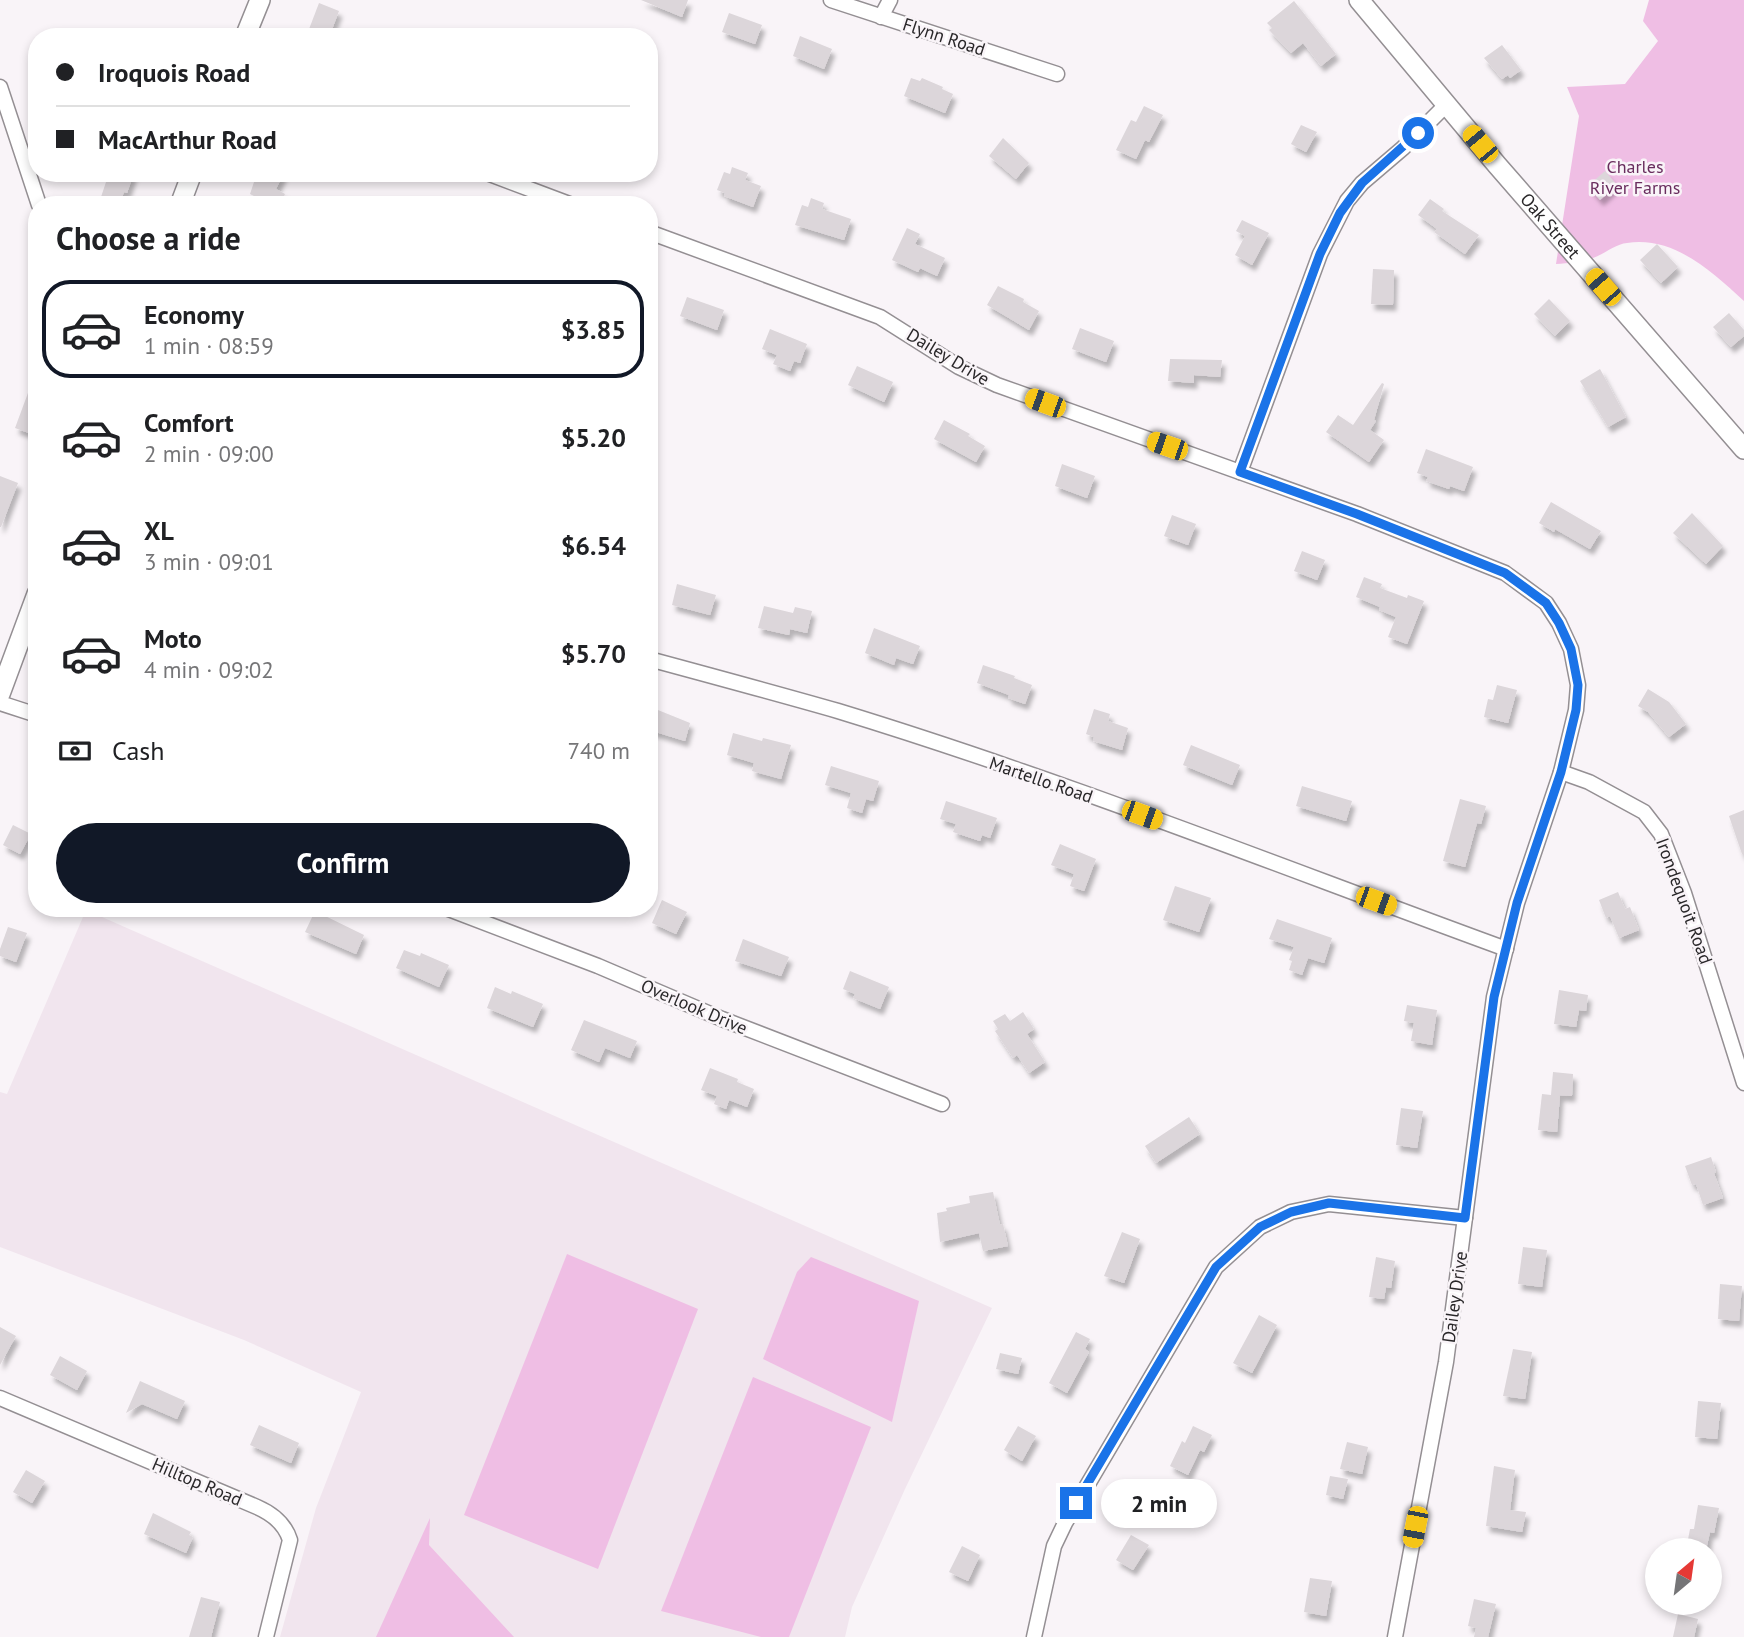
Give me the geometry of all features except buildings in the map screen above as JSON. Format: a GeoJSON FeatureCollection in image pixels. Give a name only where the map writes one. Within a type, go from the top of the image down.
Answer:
{"type":"FeatureCollection","features":[{"type":"Feature","properties":{"kind":"main road"},"geometry":{"type":"LineString","coordinates":[[248,28],[260,0]]}},
{"type":"Feature","properties":{"kind":"main road","name":"Oak Street"},"geometry":{"type":"LineString","coordinates":[[1359,0],[1744,449]]}},
{"type":"Feature","properties":{"kind":"main road"},"geometry":{"type":"LineString","coordinates":[[0,694],[28,618]]}},
{"type":"Feature","properties":{"kind":"street","name":"Flynn Road"},"geometry":{"type":"LineString","coordinates":[[831,0],[1057,74]]}},
{"type":"Feature","properties":{"kind":"street"},"geometry":{"type":"LineString","coordinates":[[881,17],[890,0]]}},
{"type":"Feature","properties":{"kind":"street"},"geometry":{"type":"LineString","coordinates":[[1,91],[28,172]]}},
{"type":"Feature","properties":{"kind":"street"},"geometry":{"type":"LineString","coordinates":[[1240,472],[1320,254],[1344,207],[1362,183],[1403,148],[1447,104]]}},
{"type":"Feature","properties":{"kind":"street"},"geometry":{"type":"LineString","coordinates":[[508,182],[541,196]]}},
{"type":"Feature","properties":{"kind":"street","name":"Dailey Drive"},"geometry":{"type":"LineString","coordinates":[[658,235],[880,317],[958,367],[997,385],[1357,514],[1505,573],[1546,603],[1559,623],[1571,649],[1578,685],[1576,710],[1561,772],[1517,903],[1494,997],[1446,1362],[1395,1637]]}},
{"type":"Feature","properties":{"kind":"street","name":"Martello Road"},"geometry":{"type":"LineString","coordinates":[[658,661],[838,711],[936,743],[1090,796],[1506,949]]}},
{"type":"Feature","properties":{"kind":"street"},"geometry":{"type":"LineString","coordinates":[[0,703],[28,712]]}},
{"type":"Feature","properties":{"kind":"street","name":"Irondequoit Road"},"geometry":{"type":"LineString","coordinates":[[1561,772],[1589,782],[1644,812],[1661,834],[1684,893],[1744,1083]]}},
{"type":"Feature","properties":{"kind":"street","name":"Overlook Drive"},"geometry":{"type":"LineString","coordinates":[[469,917],[598,967],[722,1020],[942,1104]]}},
{"type":"Feature","properties":{"kind":"street"},"geometry":{"type":"LineString","coordinates":[[1034,1637],[1054,1546],[1065,1523],[1216,1267],[1260,1227],[1291,1212],[1329,1203],[1465,1218]]}},
{"type":"Feature","properties":{"kind":"street","name":"Hilltop Road"},"geometry":{"type":"LineString","coordinates":[[0,1398],[275,1517],[285,1528],[290,1541],[266,1637]]}},
{"type":"Feature","properties":{"kind":"shaded area"},"geometry":{"type":"Polygon","coordinates":[[[83,917],[102,917],[992,1308],[852,1607],[845,1637],[280,1637],[316,1508],[361,1392],[244,1340],[0,1247],[0,1092],[7,1094],[83,917]]]}},
{"type":"Feature","properties":{"kind":"green space","name":"Charles River Farms"},"geometry":{"type":"Polygon","coordinates":[[[1649,0],[1744,0],[1744,301],[1692,258],[1661,245],[1627,243],[1589,260],[1556,264],[1579,116],[1567,87],[1625,84],[1658,41],[1643,21],[1649,0]]]}},
{"type":"Feature","properties":{"kind":"green space"},"geometry":{"type":"Polygon","coordinates":[[[567,1254],[698,1309],[598,1569],[464,1515],[567,1254]]]}},
{"type":"Feature","properties":{"kind":"green space"},"geometry":{"type":"Polygon","coordinates":[[[811,1257],[919,1301],[892,1422],[763,1359],[797,1272],[811,1257]]]}},
{"type":"Feature","properties":{"kind":"green space"},"geometry":{"type":"Polygon","coordinates":[[[753,1377],[871,1427],[789,1637],[761,1637],[661,1611],[753,1377]]]}},
{"type":"Feature","properties":{"kind":"green space"},"geometry":{"type":"Polygon","coordinates":[[[430,1518],[429,1545],[514,1637],[376,1637],[430,1518]]]}},
{"type":"Feature","properties":{"kind":"route"},"geometry":{"type":"LineString","coordinates":[[1076,1503],[1216,1267],[1260,1227],[1291,1212],[1329,1203],[1465,1218],[1494,997],[1517,903],[1561,772],[1576,710],[1578,685],[1571,649],[1546,603],[1505,573],[1357,514],[1240,472],[1320,254],[1340,213],[1362,183],[1418,133]]}}]}
